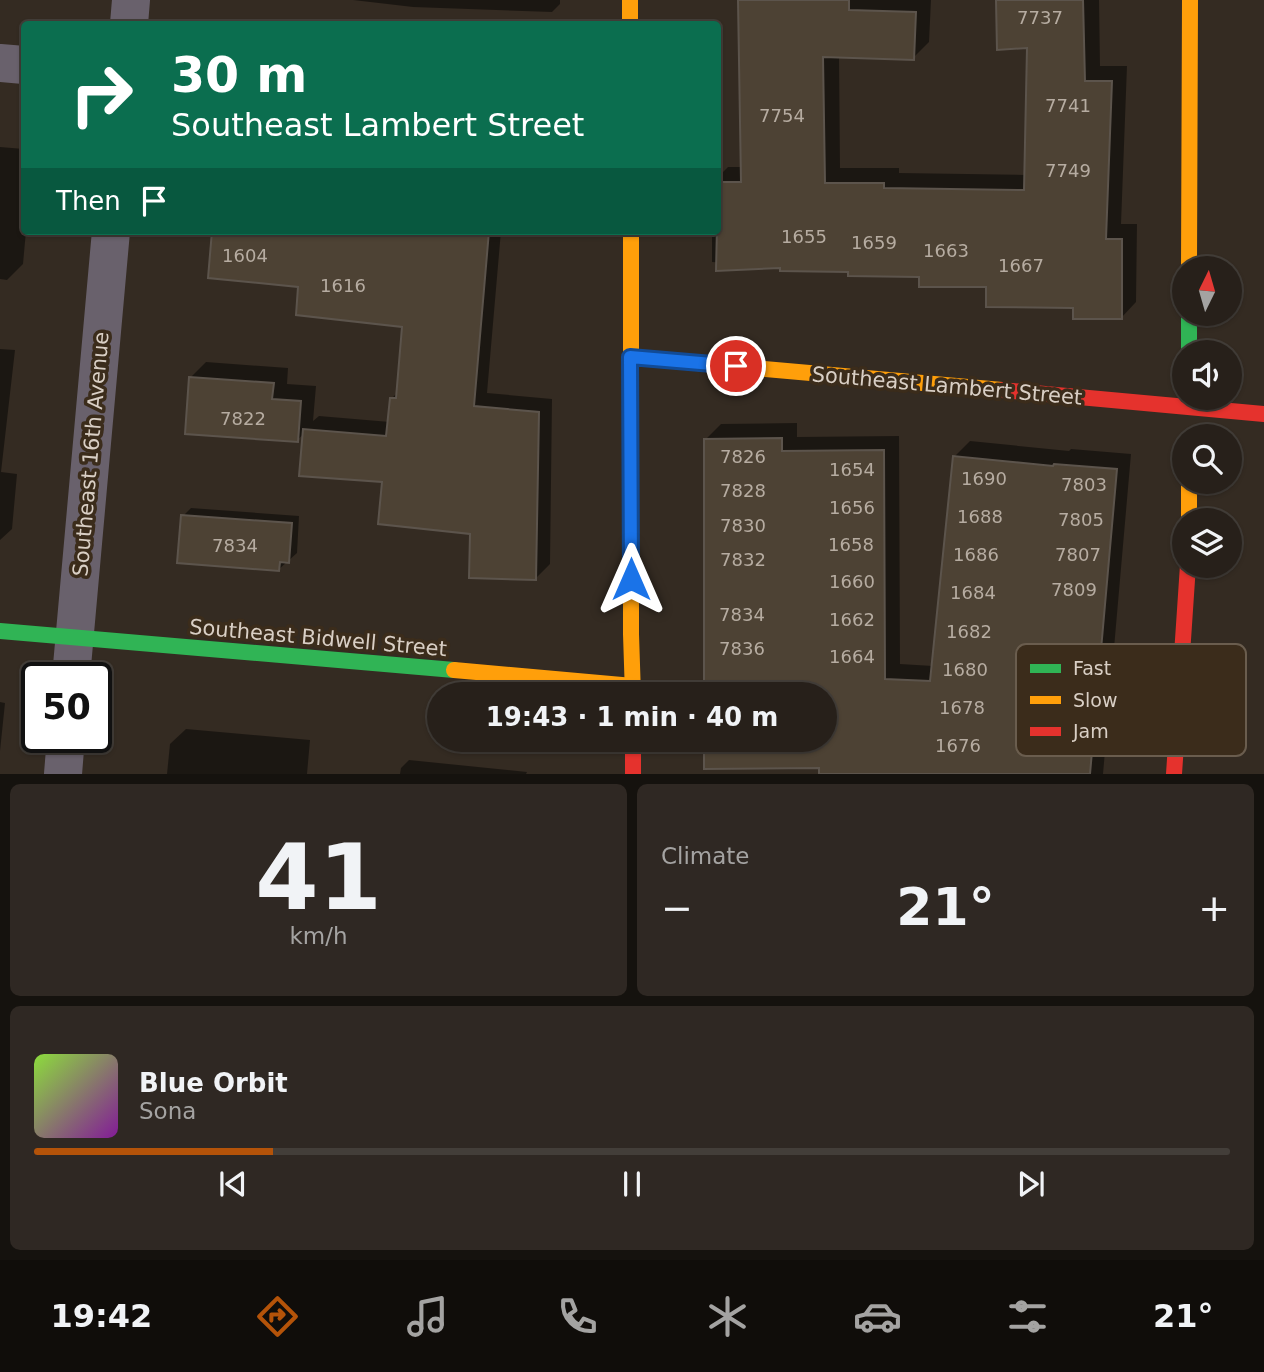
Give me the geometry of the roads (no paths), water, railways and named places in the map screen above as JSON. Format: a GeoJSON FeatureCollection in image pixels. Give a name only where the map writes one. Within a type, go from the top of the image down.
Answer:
{"type":"FeatureCollection","features":[{"type":"Feature","properties":{"kind":"street"},"geometry":{"type":"LineString","coordinates":[[129,21],[131,0]]}},
{"type":"Feature","properties":{"kind":"street"},"geometry":{"type":"LineString","coordinates":[[630,0],[631,21]]}},
{"type":"Feature","properties":{"kind":"street"},"geometry":{"type":"LineString","coordinates":[[1189,256],[1190,0]]}},
{"type":"Feature","properties":{"kind":"street"},"geometry":{"type":"LineString","coordinates":[[0,63],[21,65]]}},
{"type":"Feature","properties":{"kind":"street","name":"Southeast 16th Avenue"},"geometry":{"type":"LineString","coordinates":[[73,662],[111,235]]}},
{"type":"Feature","properties":{"kind":"street"},"geometry":{"type":"LineString","coordinates":[[631,235],[633,682]]}},
{"type":"Feature","properties":{"kind":"street","name":"Southeast Lambert Street"},"geometry":{"type":"LineString","coordinates":[[630,357],[1172,407]]}},
{"type":"Feature","properties":{"kind":"street","name":"Southeast Lambert Street"},"geometry":{"type":"LineString","coordinates":[[1204,410],[1264,414]]}},
{"type":"Feature","properties":{"kind":"street"},"geometry":{"type":"LineString","coordinates":[[1183,644],[1187,578]]}},
{"type":"Feature","properties":{"kind":"street","name":"Southeast Bidwell Street"},"geometry":{"type":"LineString","coordinates":[[0,631],[536,682]]}},
{"type":"Feature","properties":{"kind":"street"},"geometry":{"type":"LineString","coordinates":[[633,752],[633,774]]}},
{"type":"Feature","properties":{"kind":"street"},"geometry":{"type":"LineString","coordinates":[[63,774],[65,753]]}},
{"type":"Feature","properties":{"kind":"street"},"geometry":{"type":"LineString","coordinates":[[1174,774],[1175,756]]}}]}
